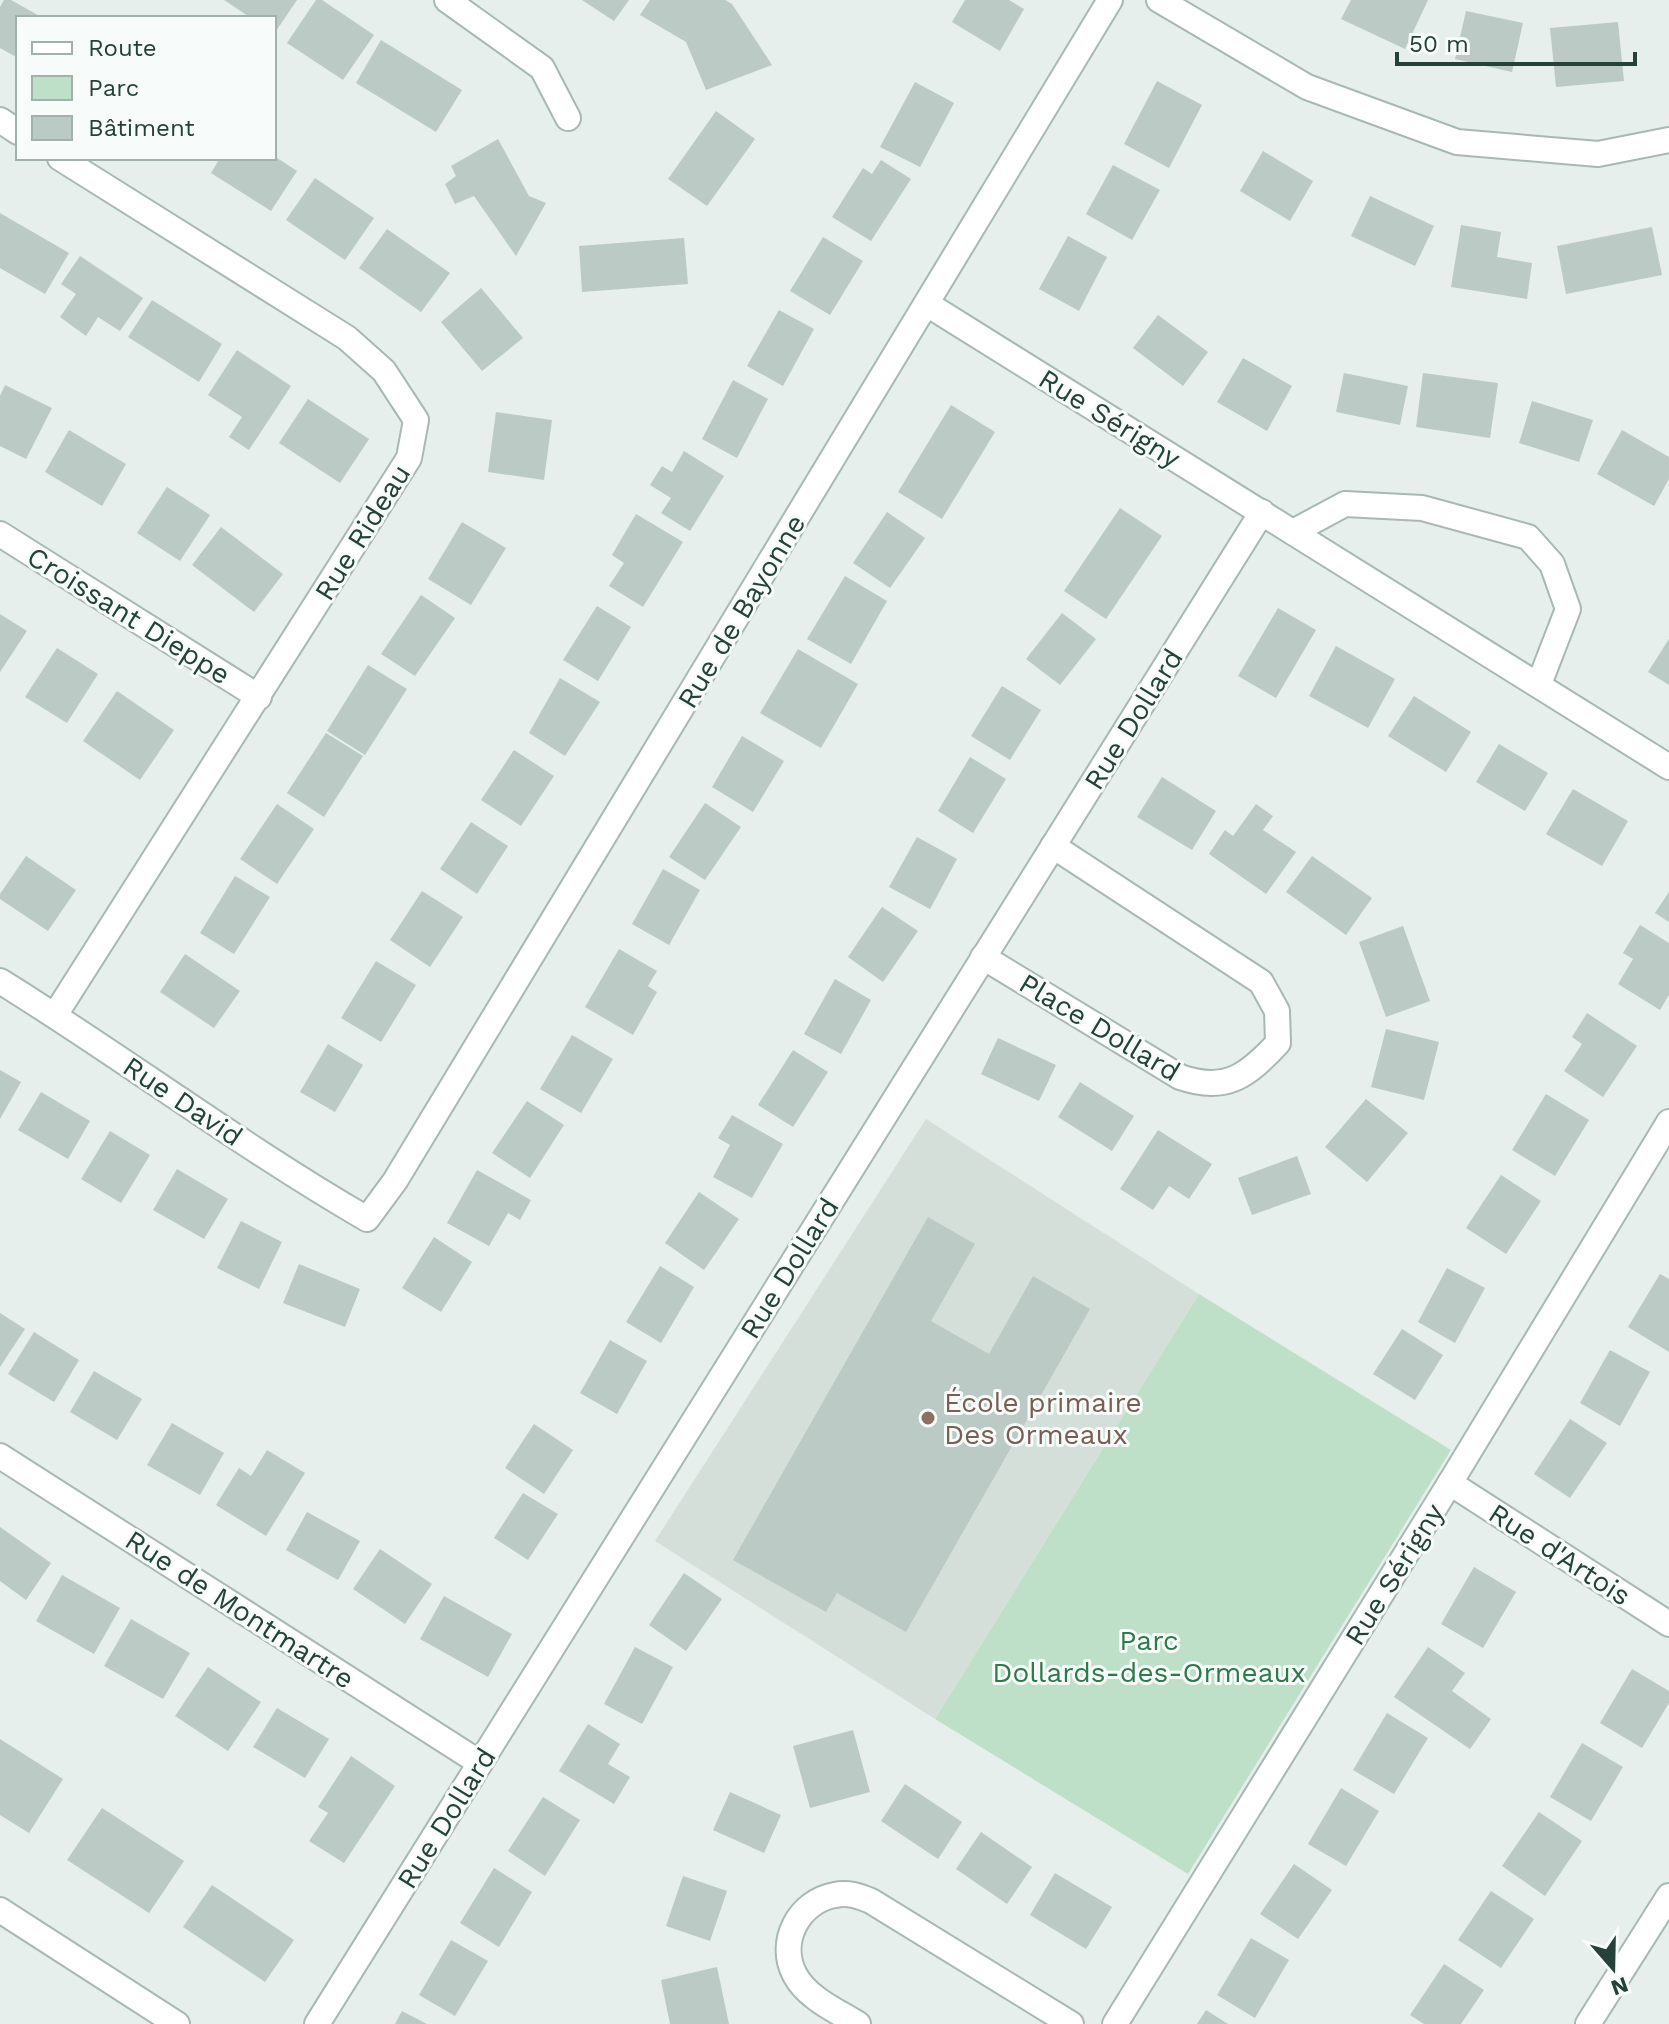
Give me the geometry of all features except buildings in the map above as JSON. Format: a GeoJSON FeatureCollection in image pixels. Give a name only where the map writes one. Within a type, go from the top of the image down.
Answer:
{"type":"FeatureCollection","features":[{"type":"Feature","properties":{"kind":"street"},"geometry":{"type":"LineString","coordinates":[[447,0],[542,68],[568,118]]}},
{"type":"Feature","properties":{"kind":"street","name":"Rue de Bayonne"},"geometry":{"type":"LineString","coordinates":[[367,1219],[395,1181],[1110,0]]}},
{"type":"Feature","properties":{"kind":"street"},"geometry":{"type":"LineString","coordinates":[[1159,0],[1307,87],[1457,142],[1598,154],[1669,140]]}},
{"type":"Feature","properties":{"kind":"street","name":"Rue Rideau"},"geometry":{"type":"LineString","coordinates":[[55,1015],[409,458],[416,420],[384,371],[347,338],[63,160]]}},
{"type":"Feature","properties":{"kind":"street","name":"Rue Sérigny"},"geometry":{"type":"LineString","coordinates":[[927,304],[1669,767]]}},
{"type":"Feature","properties":{"kind":"street"},"geometry":{"type":"LineString","coordinates":[[1293,532],[1345,504],[1422,508],[1528,537],[1552,564],[1568,609],[1539,684]]}},
{"type":"Feature","properties":{"kind":"street","name":"Rue Dollard"},"geometry":{"type":"LineString","coordinates":[[317,2024],[1262,512]]}},
{"type":"Feature","properties":{"kind":"street","name":"Croissant Dieppe"},"geometry":{"type":"LineString","coordinates":[[0,534],[259,697]]}},
{"type":"Feature","properties":{"kind":"street","name":"Place Dollard"},"geometry":{"type":"LineString","coordinates":[[983,957],[1180,1077],[1202,1084],[1238,1078],[1254,1068],[1278,1043],[1277,1011],[1261,982],[1053,846]]}},
{"type":"Feature","properties":{"kind":"street","name":"Rue David"},"geometry":{"type":"LineString","coordinates":[[0,981],[180,1101],[367,1219]]}},
{"type":"Feature","properties":{"kind":"street","name":"Rue Sérigny"},"geometry":{"type":"LineString","coordinates":[[1115,2024],[1669,1122]]}},
{"type":"Feature","properties":{"kind":"street","name":"Rue de Montmartre"},"geometry":{"type":"LineString","coordinates":[[0,1456],[480,1763]]}},
{"type":"Feature","properties":{"kind":"street","name":"Rue d'Artois"},"geometry":{"type":"LineString","coordinates":[[1450,1483],[1669,1624]]}},
{"type":"Feature","properties":{"kind":"street"},"geometry":{"type":"LineString","coordinates":[[858,2024],[805,1989],[794,1975],[789,1959],[789,1941],[794,1924],[805,1909],[820,1899],[837,1894],[855,1895],[871,1901],[1071,2024]]}},
{"type":"Feature","properties":{"kind":"street"},"geometry":{"type":"LineString","coordinates":[[1588,2024],[1669,1896]]}},
{"type":"Feature","properties":{"kind":"street"},"geometry":{"type":"LineString","coordinates":[[0,1910],[177,2024]]}},
{"type":"Feature","properties":{"kind":"shaded area","name":"École primaire Des Ormeaux"},"geometry":{"type":"Polygon","coordinates":[[[926,1119],[1199,1294],[935,1719],[655,1541],[926,1119]]]}},
{"type":"Feature","properties":{"kind":"green space","name":"Parc Dollards-des-Ormeaux"},"geometry":{"type":"Polygon","coordinates":[[[1199,1294],[1451,1450],[1188,1874],[935,1719],[1199,1294]]]}},
{"type":"Feature","properties":{"kind":"place","name":"École primaire Des Ormeaux"},"geometry":{"type":"Point","coordinates":[928,1418]}}]}
